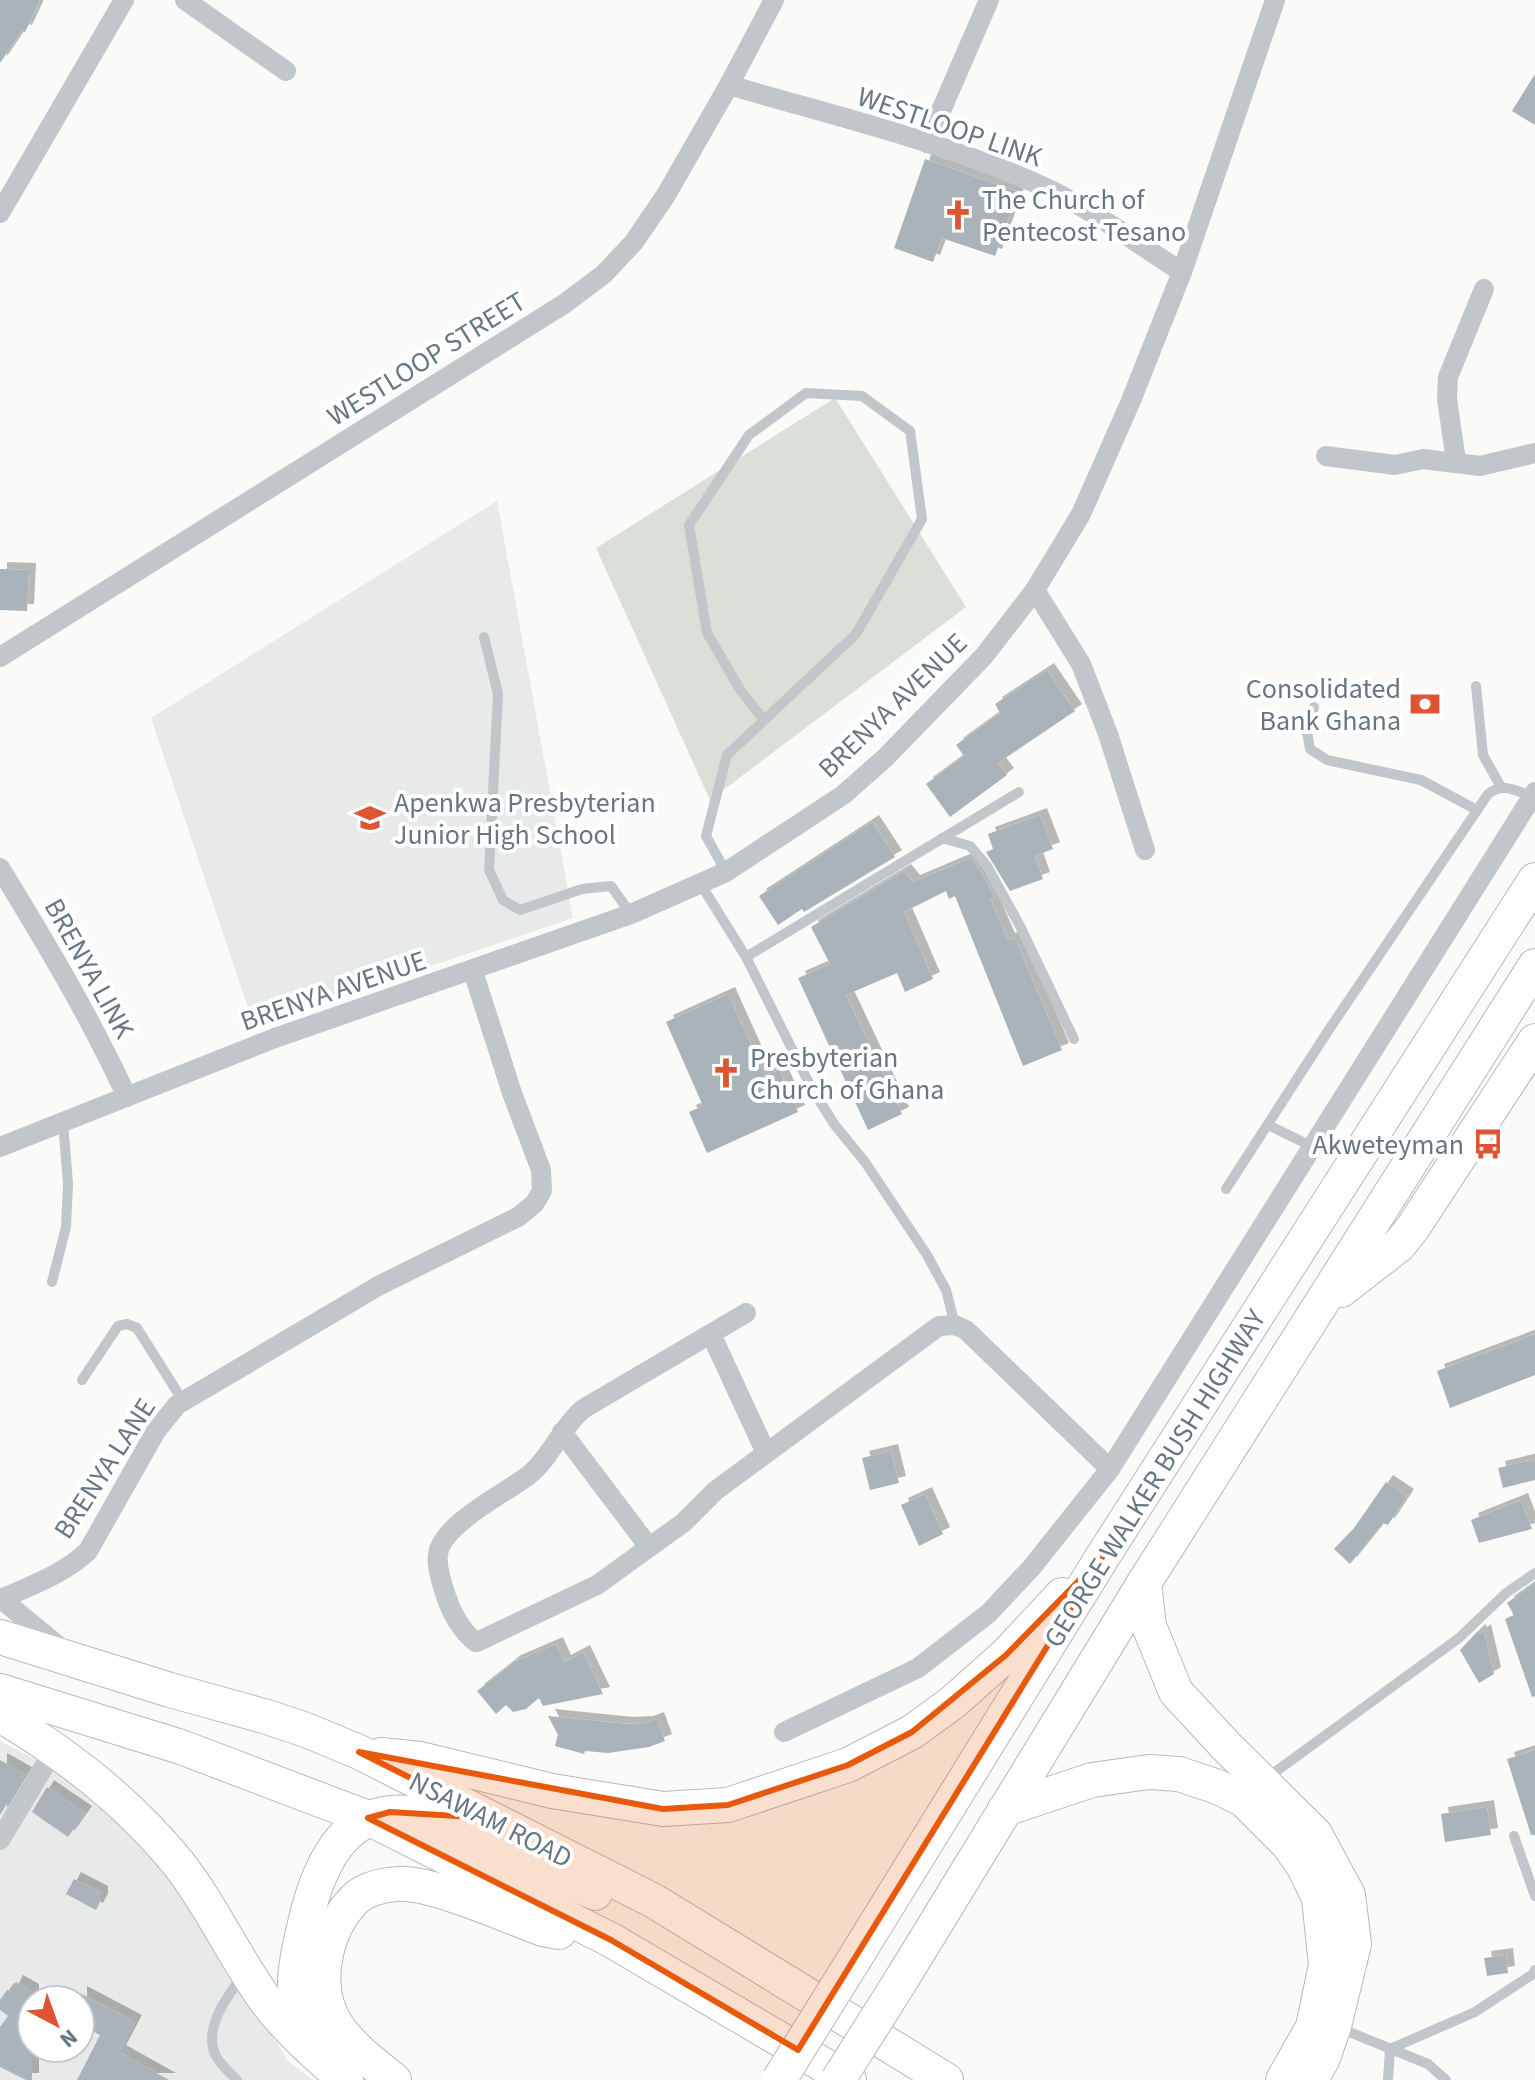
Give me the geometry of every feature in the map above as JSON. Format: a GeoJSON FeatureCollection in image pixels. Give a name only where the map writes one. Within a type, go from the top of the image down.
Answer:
{"type":"FeatureCollection","features":[{"type":"Feature","properties":{"kind":"highway","name":"GEORGE WALKER BUSH HIGHWAY"},"geometry":{"type":"LineString","coordinates":[[779,2080],[1103,1556],[1535,880]]}},
{"type":"Feature","properties":{"kind":"highway","name":"GEORGE WALKER BUSH HIGHWAY"},"geometry":{"type":"LineString","coordinates":[[838,2080],[1144,1583],[1535,966]]}},
{"type":"Feature","properties":{"kind":"highway"},"geometry":{"type":"LineString","coordinates":[[1322,1305],[1399,1245],[1412,1229],[1535,1041]]}},
{"type":"Feature","properties":{"kind":"highway"},"geometry":{"type":"LineString","coordinates":[[359,1752],[420,1759],[552,1791],[663,1809],[728,1805],[848,1765],[912,1732],[952,1703],[1006,1655],[1103,1556]]}},
{"type":"Feature","properties":{"kind":"highway"},"geometry":{"type":"LineString","coordinates":[[1144,1583],[1149,1626],[1176,1692],[1315,1834],[1348,1895],[1354,1944],[1334,2026],[1323,2058],[1311,2080]]}},
{"type":"Feature","properties":{"kind":"highway","name":"NSAWAM ROAD"},"geometry":{"type":"LineString","coordinates":[[0,1637],[267,1717],[359,1752],[654,1901],[946,2080]]}},
{"type":"Feature","properties":{"kind":"highway","name":"NSAWAM ROAD"},"geometry":{"type":"LineString","coordinates":[[0,1691],[181,1747],[368,1818],[611,1940],[849,2080]]}},
{"type":"Feature","properties":{"kind":"highway"},"geometry":{"type":"LineString","coordinates":[[0,1715],[104,1786],[162,1845],[201,1897],[265,2000],[346,2080]]}},
{"type":"Feature","properties":{"kind":"highway"},"geometry":{"type":"LineString","coordinates":[[1005,1809],[1092,1780],[1149,1772],[1179,1774],[1218,1787],[1244,1800],[1288,1844],[1304,1867],[1319,1898],[1326,1965],[1313,2027],[1283,2080]]}},
{"type":"Feature","properties":{"kind":"highway"},"geometry":{"type":"LineString","coordinates":[[312,2048],[295,1985],[306,1915],[319,1876],[333,1849],[354,1827],[368,1818],[390,1812],[409,1813],[582,1889],[609,1897],[654,1901]]}},
{"type":"Feature","properties":{"kind":"highway"},"geometry":{"type":"LineString","coordinates":[[394,2080],[362,2054],[336,2025],[326,2000],[324,1962],[333,1930],[355,1899],[376,1887],[402,1883],[437,1891],[543,1929],[611,1940]]}},
{"type":"Feature","properties":{"kind":"street"},"geometry":{"type":"LineString","coordinates":[[0,213],[124,0]]}},
{"type":"Feature","properties":{"kind":"street"},"geometry":{"type":"LineString","coordinates":[[185,0],[286,71]]}},
{"type":"Feature","properties":{"kind":"street","name":"WESTLOOP STREET"},"geometry":{"type":"LineString","coordinates":[[0,657],[564,304],[604,274],[634,242],[666,195],[774,0]]}},
{"type":"Feature","properties":{"kind":"street"},"geometry":{"type":"LineString","coordinates":[[927,143],[989,0]]}},
{"type":"Feature","properties":{"kind":"street","name":"BRENYA AVENUE"},"geometry":{"type":"LineString","coordinates":[[0,1147],[275,1038],[631,914],[726,872],[843,795],[885,758],[984,656],[1035,590],[1081,514],[1130,403],[1182,272],[1275,0]]}},
{"type":"Feature","properties":{"kind":"street","name":"WESTLOOP LINK"},"geometry":{"type":"LineString","coordinates":[[729,85],[927,143],[1041,185],[1182,272]]}},
{"type":"Feature","properties":{"kind":"street"},"geometry":{"type":"LineString","coordinates":[[1456,461],[1447,399],[1448,377],[1484,289]]}},
{"type":"Feature","properties":{"kind":"street"},"geometry":{"type":"LineString","coordinates":[[1326,456],[1395,465],[1423,459],[1480,466],[1535,453]]}},
{"type":"Feature","properties":{"kind":"street"},"geometry":{"type":"LineString","coordinates":[[1035,590],[1081,664],[1108,734],[1145,850]]}},
{"type":"Feature","properties":{"kind":"street"},"geometry":{"type":"LineString","coordinates":[[784,1732],[918,1668],[989,1613],[1032,1567],[1110,1469],[1534,794]]}},
{"type":"Feature","properties":{"kind":"street","name":"BRENYA LINK"},"geometry":{"type":"LineString","coordinates":[[0,868],[68,979],[127,1097]]}},
{"type":"Feature","properties":{"kind":"street","name":"BRENYA LANE"},"geometry":{"type":"LineString","coordinates":[[1,1598],[53,1576],[88,1551],[156,1431],[183,1401],[380,1285],[518,1217],[534,1204],[542,1191],[541,1170],[512,1093],[473,971]]}},
{"type":"Feature","properties":{"kind":"street"},"geometry":{"type":"LineString","coordinates":[[746,1313],[583,1409],[530,1474],[457,1526],[444,1541],[438,1554],[441,1582],[450,1607],[469,1637],[479,1641],[597,1585],[683,1523],[715,1491],[939,1326],[955,1325],[966,1330],[1110,1469]]}},
{"type":"Feature","properties":{"kind":"street"},"geometry":{"type":"LineString","coordinates":[[711,1334],[766,1453]]}},
{"type":"Feature","properties":{"kind":"street"},"geometry":{"type":"LineString","coordinates":[[562,1432],[649,1547]]}},
{"type":"Feature","properties":{"kind":"street"},"geometry":{"type":"LineString","coordinates":[[1,1598],[79,1663]]}},
{"type":"Feature","properties":{"kind":"street"},"geometry":{"type":"LineString","coordinates":[[0,1840],[54,1750]]}},
{"type":"Feature","properties":{"kind":"lane"},"geometry":{"type":"LineString","coordinates":[[726,872],[706,836],[727,755],[856,634],[922,519],[910,431],[862,396],[806,393],[749,435],[689,525],[707,633],[741,691],[764,720]]}},
{"type":"Feature","properties":{"kind":"lane"},"geometry":{"type":"LineString","coordinates":[[484,637],[498,694],[489,870],[503,900],[520,910],[582,889],[611,886],[631,914]]}},
{"type":"Feature","properties":{"kind":"lane"},"geometry":{"type":"LineString","coordinates":[[1476,686],[1483,755],[1501,787]]}},
{"type":"Feature","properties":{"kind":"lane"},"geometry":{"type":"LineString","coordinates":[[1314,707],[1307,732],[1310,749],[1318,755],[1327,760],[1421,780],[1477,810]]}},
{"type":"Feature","properties":{"kind":"lane"},"geometry":{"type":"LineString","coordinates":[[1226,1189],[1488,794],[1501,787],[1511,787],[1534,794]]}},
{"type":"Feature","properties":{"kind":"lane"},"geometry":{"type":"LineString","coordinates":[[746,957],[1019,792]]}},
{"type":"Feature","properties":{"kind":"lane"},"geometry":{"type":"LineString","coordinates":[[942,838],[970,846],[987,866],[1020,926],[1074,1039]]}},
{"type":"Feature","properties":{"kind":"lane"},"geometry":{"type":"LineString","coordinates":[[700,883],[746,957],[811,1087],[927,1255],[946,1290],[955,1325]]}},
{"type":"Feature","properties":{"kind":"lane"},"geometry":{"type":"LineString","coordinates":[[52,1282],[66,1227],[68,1184],[63,1122]]}},
{"type":"Feature","properties":{"kind":"lane"},"geometry":{"type":"LineString","coordinates":[[1268,1125],[1311,1146]]}},
{"type":"Feature","properties":{"kind":"lane"},"geometry":{"type":"LineString","coordinates":[[82,1380],[118,1326],[127,1324],[137,1328],[183,1401]]}},
{"type":"Feature","properties":{"kind":"lane"},"geometry":{"type":"LineString","coordinates":[[1262,1782],[1459,1638],[1506,1593],[1535,1573]]}},
{"type":"Feature","properties":{"kind":"lane"},"geometry":{"type":"LineString","coordinates":[[1514,1836],[1535,1896]]}},
{"type":"Feature","properties":{"kind":"lane"},"geometry":{"type":"LineString","coordinates":[[237,2080],[216,2056],[211,2037],[226,1998],[246,1970]]}},
{"type":"Feature","properties":{"kind":"lane"},"geometry":{"type":"LineString","coordinates":[[1390,2049],[1475,2012],[1535,1970]]}},
{"type":"Feature","properties":{"kind":"lane"},"geometry":{"type":"LineString","coordinates":[[1334,2026],[1428,2064],[1446,2080]]}},
{"type":"Feature","properties":{"kind":"lane"},"geometry":{"type":"LineString","coordinates":[[1388,2080],[1390,2049]]}},
{"type":"Feature","properties":{"kind":"highlighted area"},"geometry":{"type":"Polygon","coordinates":[[[1103,1556],[798,2050],[611,1940],[368,1818],[390,1812],[490,1818],[359,1752],[663,1809],[728,1805],[848,1765],[912,1732],[1006,1655],[1103,1556]]]}},
{"type":"Feature","properties":{"kind":"shaded area"},"geometry":{"type":"Polygon","coordinates":[[[835,398],[966,607],[710,800],[596,548],[835,398]]]}},
{"type":"Feature","properties":{"kind":"shaded area","name":"Apenkwa Presbyterian Junior High School"},"geometry":{"type":"Polygon","coordinates":[[[497,501],[573,918],[254,1026],[151,718],[497,501]]]}},
{"type":"Feature","properties":{"kind":"shaded area"},"geometry":{"type":"Polygon","coordinates":[[[0,1741],[47,1765],[139,1838],[181,1888],[288,2061],[313,2080],[0,2080],[0,1741]]]}},
{"type":"Feature","properties":{"kind":"building"},"geometry":{"type":"Polygon","coordinates":[[[0,0],[40,0],[25,32],[22,31],[0,63],[0,0]]]}},
{"type":"Feature","properties":{"kind":"building"},"geometry":{"type":"Polygon","coordinates":[[[1535,74],[1535,125],[1512,111],[1535,74]]]}},
{"type":"Feature","properties":{"kind":"building","name":"The Church of Pentecost Tesano"},"geometry":{"type":"Polygon","coordinates":[[[925,159],[1018,192],[995,256],[942,238],[933,262],[894,248],[925,159]]]}},
{"type":"Feature","properties":{"kind":"building"},"geometry":{"type":"Polygon","coordinates":[[[0,569],[29,570],[27,611],[0,610],[0,569]]]}},
{"type":"Feature","properties":{"kind":"building"},"geometry":{"type":"Polygon","coordinates":[[[1047,670],[1075,711],[998,763],[1007,775],[950,817],[926,784],[964,756],[956,745],[1000,713],[995,704],[1047,670]]]}},
{"type":"Feature","properties":{"kind":"building"},"geometry":{"type":"Polygon","coordinates":[[[1040,815],[1053,849],[1035,856],[1043,879],[1010,891],[986,852],[993,849],[988,834],[1040,815]]]}},
{"type":"Feature","properties":{"kind":"building"},"geometry":{"type":"Polygon","coordinates":[[[872,822],[895,857],[778,925],[759,896],[872,822]]]}},
{"type":"Feature","properties":{"kind":"building"},"geometry":{"type":"Polygon","coordinates":[[[970,858],[995,897],[990,899],[1008,940],[1015,938],[1062,1050],[1023,1066],[955,896],[949,899],[946,891],[904,912],[933,979],[905,992],[897,973],[846,995],[902,1114],[868,1130],[798,978],[830,964],[811,927],[904,871],[913,882],[970,858]]]}},
{"type":"Feature","properties":{"kind":"building","name":"Presbyterian Church of Ghana"},"geometry":{"type":"Polygon","coordinates":[[[728,994],[765,1076],[779,1070],[798,1112],[707,1153],[689,1112],[703,1106],[666,1022],[728,994]]]}},
{"type":"Feature","properties":{"kind":"building"},"geometry":{"type":"Polygon","coordinates":[[[1535,1334],[1535,1375],[1450,1408],[1437,1371],[1535,1334]]]}},
{"type":"Feature","properties":{"kind":"building"},"geometry":{"type":"Polygon","coordinates":[[[891,1451],[899,1483],[870,1490],[862,1458],[891,1451]]]}},
{"type":"Feature","properties":{"kind":"building"},"geometry":{"type":"Polygon","coordinates":[[[1535,1459],[1535,1480],[1503,1488],[1498,1468],[1535,1459]]]}},
{"type":"Feature","properties":{"kind":"building"},"geometry":{"type":"Polygon","coordinates":[[[1386,1482],[1407,1496],[1388,1525],[1383,1523],[1350,1564],[1334,1549],[1354,1528],[1386,1482]]]}},
{"type":"Feature","properties":{"kind":"building"},"geometry":{"type":"Polygon","coordinates":[[[925,1494],[943,1534],[919,1546],[901,1505],[925,1494]]]}},
{"type":"Feature","properties":{"kind":"building"},"geometry":{"type":"Polygon","coordinates":[[[1521,1500],[1532,1529],[1479,1543],[1471,1520],[1521,1500]]]}},
{"type":"Feature","properties":{"kind":"building"},"geometry":{"type":"Polygon","coordinates":[[[1535,1583],[1535,1696],[1532,1697],[1505,1619],[1514,1615],[1507,1603],[1535,1583]]]}},
{"type":"Feature","properties":{"kind":"building"},"geometry":{"type":"Polygon","coordinates":[[[1478,1631],[1480,1634],[1484,1631],[1494,1674],[1479,1683],[1460,1650],[1478,1631]]]}},
{"type":"Feature","properties":{"kind":"building"},"geometry":{"type":"Polygon","coordinates":[[[556,1644],[564,1662],[583,1652],[603,1694],[543,1706],[539,1698],[526,1709],[513,1712],[506,1705],[496,1714],[477,1691],[514,1662],[556,1644]]]}},
{"type":"Feature","properties":{"kind":"building"},"geometry":{"type":"Polygon","coordinates":[[[548,1716],[626,1724],[657,1719],[665,1741],[649,1747],[608,1753],[585,1751],[584,1754],[555,1746],[558,1735],[548,1716]]]}},
{"type":"Feature","properties":{"kind":"building"},"geometry":{"type":"Polygon","coordinates":[[[1535,1750],[1535,1835],[1531,1835],[1507,1759],[1535,1750]]]}},
{"type":"Feature","properties":{"kind":"building"},"geometry":{"type":"Polygon","coordinates":[[[0,1760],[25,1774],[0,1815],[0,1760]]]}},
{"type":"Feature","properties":{"kind":"building"},"geometry":{"type":"Polygon","coordinates":[[[47,1787],[85,1813],[68,1837],[32,1812],[47,1787]]]}},
{"type":"Feature","properties":{"kind":"building"},"geometry":{"type":"Polygon","coordinates":[[[1487,1807],[1491,1835],[1445,1842],[1441,1814],[1487,1807]]]}},
{"type":"Feature","properties":{"kind":"building"},"geometry":{"type":"Polygon","coordinates":[[[74,1879],[101,1893],[96,1910],[66,1894],[74,1879]]]}},
{"type":"Feature","properties":{"kind":"building"},"geometry":{"type":"Polygon","coordinates":[[[1506,1955],[1508,1973],[1487,1976],[1484,1958],[1506,1955]]]}},
{"type":"Feature","properties":{"kind":"building"},"geometry":{"type":"Polygon","coordinates":[[[16,1982],[20,1984],[16,1984],[16,2064],[32,2064],[32,2080],[0,2067],[0,2027],[8,2016],[0,2010],[0,2000],[7,1990],[11,1992],[16,1982]]]}},
{"type":"Feature","properties":{"kind":"building"},"geometry":{"type":"Polygon","coordinates":[[[96,2001],[135,2022],[119,2052],[169,2080],[77,2080],[85,2064],[96,2064],[96,2043],[100,2035],[96,2033],[96,2001]]]}},
{"type":"Feature","properties":{"kind":"place","name":"The Church of Pentecost Tesano"},"geometry":{"type":"Point","coordinates":[958,215]}},
{"type":"Feature","properties":{"kind":"place","name":"Consolidated Bank Ghana"},"geometry":{"type":"Point","coordinates":[1425,704]}},
{"type":"Feature","properties":{"kind":"place","name":"Apenkwa Presbyterian Junior High School"},"geometry":{"type":"Point","coordinates":[370,818]}},
{"type":"Feature","properties":{"kind":"place","name":"Presbyterian Church of Ghana"},"geometry":{"type":"Point","coordinates":[726,1073]}},
{"type":"Feature","properties":{"kind":"place","name":"Akweteyman"},"geometry":{"type":"Point","coordinates":[1488,1144]}}]}
